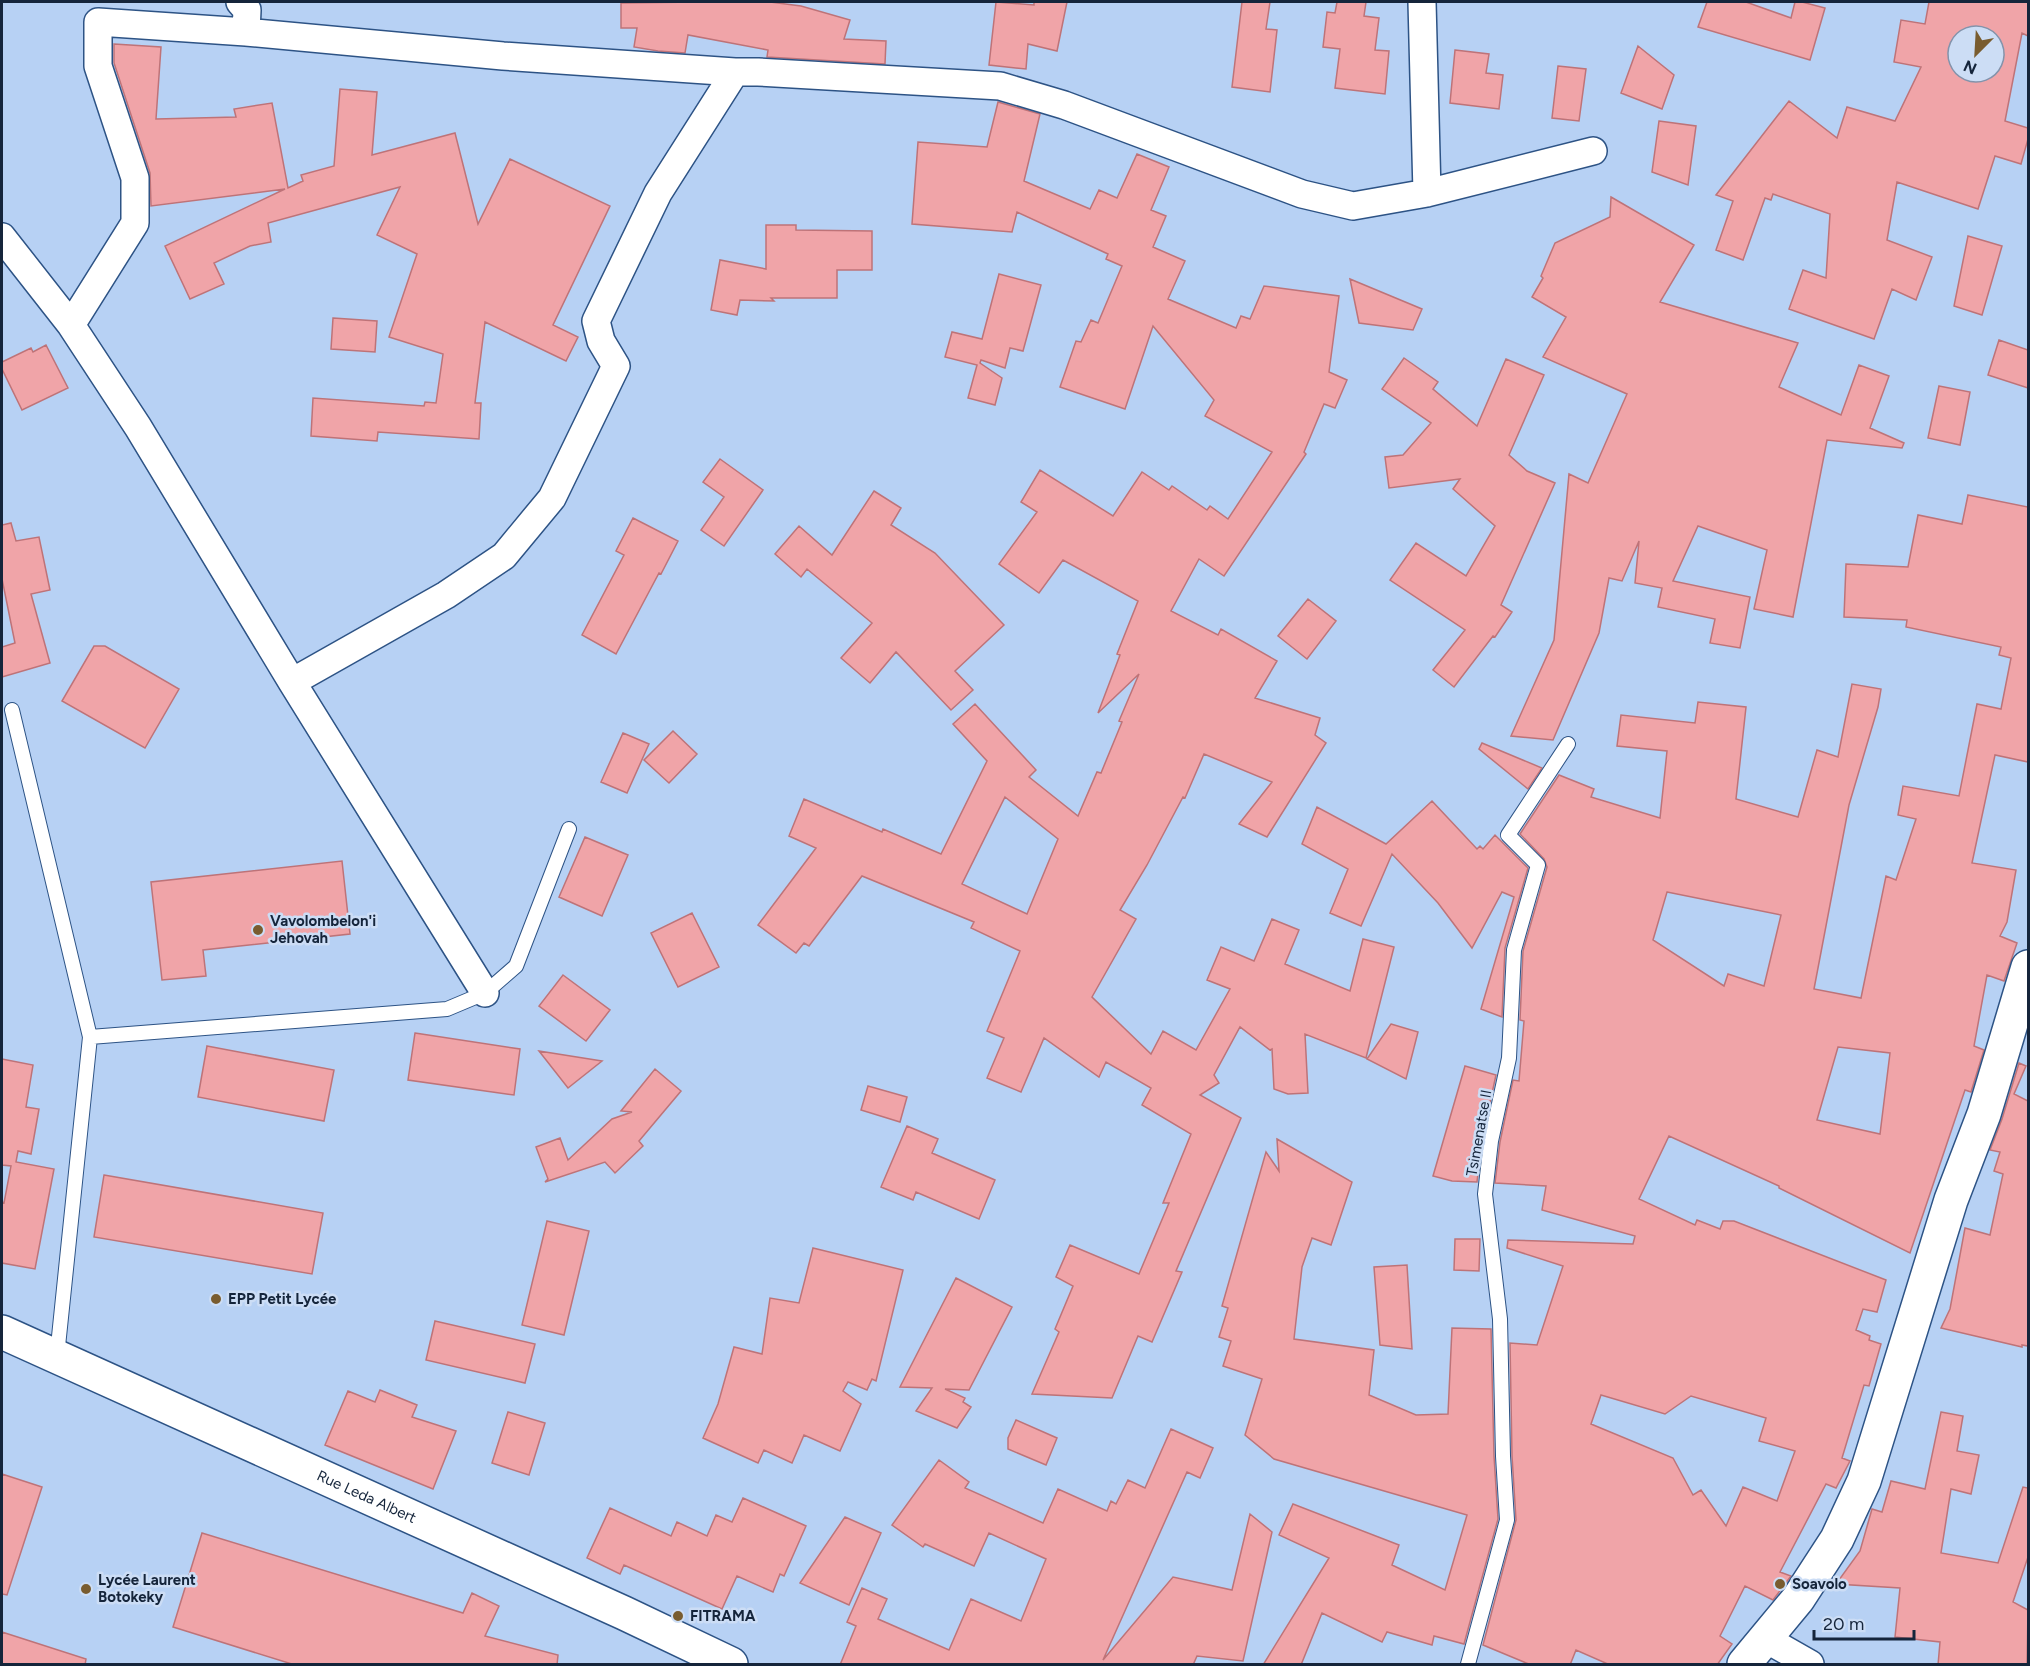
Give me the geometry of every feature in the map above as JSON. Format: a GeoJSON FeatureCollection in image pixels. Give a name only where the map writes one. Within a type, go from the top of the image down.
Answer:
{"type":"FeatureCollection","features":[{"type":"Feature","properties":{"kind":"street"},"geometry":{"type":"LineString","coordinates":[[240,2],[247,10],[246,32]]}},
{"type":"Feature","properties":{"kind":"street"},"geometry":{"type":"LineString","coordinates":[[1422,2],[1426,193]]}},
{"type":"Feature","properties":{"kind":"street"},"geometry":{"type":"LineString","coordinates":[[72,325],[135,223],[135,178],[98,66],[98,22],[246,32],[503,56],[735,72],[1000,86],[1064,105],[1302,194],[1353,206],[1426,193],[1593,151]]}},
{"type":"Feature","properties":{"kind":"street"},"geometry":{"type":"LineString","coordinates":[[292,681],[446,596],[504,556],[552,498],[616,366],[602,341],[596,321],[658,193],[735,72]]}},
{"type":"Feature","properties":{"kind":"street"},"geometry":{"type":"LineString","coordinates":[[2,237],[72,325],[138,427],[485,993]]}},
{"type":"Feature","properties":{"kind":"street"},"geometry":{"type":"LineString","coordinates":[[1744,1665],[1798,1599],[1837,1539],[1864,1481],[1950,1200],[1984,1114],[2028,967]]}},
{"type":"Feature","properties":{"kind":"street","name":"Rue Leda Albert"},"geometry":{"type":"LineString","coordinates":[[2,1332],[56,1359],[624,1613],[731,1665]]}},
{"type":"Feature","properties":{"kind":"street"},"geometry":{"type":"LineString","coordinates":[[1766,1639],[1810,1665]]}},
{"type":"Feature","properties":{"kind":"lane"},"geometry":{"type":"LineString","coordinates":[[12,710],[90,1036],[56,1359]]}},
{"type":"Feature","properties":{"kind":"lane","name":"Tsimenatse II"},"geometry":{"type":"LineString","coordinates":[[1468,1665],[1507,1520],[1500,1318],[1485,1194],[1491,1141],[1509,1058],[1514,950],[1538,865],[1508,835],[1568,744]]}},
{"type":"Feature","properties":{"kind":"lane"},"geometry":{"type":"LineString","coordinates":[[90,1036],[447,1009],[485,993],[516,966],[569,829]]}},
{"type":"Feature","properties":{"kind":"building"},"geometry":{"type":"Polygon","coordinates":[[[770,2],[801,6],[850,20],[844,39],[886,41],[885,64],[767,57],[768,50],[688,35],[685,53],[658,51],[634,47],[637,28],[621,28],[621,3],[770,2]]]}},
{"type":"Feature","properties":{"kind":"building"},"geometry":{"type":"Polygon","coordinates":[[[996,2],[1034,5],[1034,2],[1067,2],[1057,51],[1028,44],[1026,69],[989,65],[996,2]]]}},
{"type":"Feature","properties":{"kind":"building"},"geometry":{"type":"Polygon","coordinates":[[[1242,2],[1270,2],[1266,29],[1277,30],[1270,92],[1232,87],[1242,2]]]}},
{"type":"Feature","properties":{"kind":"building"},"geometry":{"type":"Polygon","coordinates":[[[1337,2],[1366,2],[1364,16],[1379,18],[1375,50],[1389,51],[1385,94],[1335,88],[1340,49],[1323,47],[1327,12],[1335,13],[1337,2]]]}},
{"type":"Feature","properties":{"kind":"building"},"geometry":{"type":"Polygon","coordinates":[[[1707,2],[1746,2],[1791,18],[1795,2],[1825,8],[1810,60],[1698,27],[1707,2]]]}},
{"type":"Feature","properties":{"kind":"building"},"geometry":{"type":"Polygon","coordinates":[[[1929,2],[2028,2],[2028,36],[2022,33],[2005,121],[2028,128],[2028,139],[2021,164],[1995,156],[1978,209],[1897,182],[1887,240],[1932,257],[1916,300],[1892,289],[1874,339],[1789,309],[1803,270],[1826,278],[1830,214],[1773,194],[1771,200],[1765,198],[1743,260],[1716,250],[1733,201],[1716,195],[1789,101],[1837,138],[1847,107],[1895,121],[1921,67],[1894,62],[1901,20],[1925,24],[1929,2]]]}},
{"type":"Feature","properties":{"kind":"building"},"geometry":{"type":"Polygon","coordinates":[[[114,44],[161,47],[156,119],[236,117],[234,109],[272,103],[288,188],[303,181],[301,175],[334,166],[340,89],[377,92],[372,155],[455,133],[478,224],[510,159],[610,206],[553,325],[578,337],[566,361],[485,322],[475,403],[481,403],[479,439],[378,432],[377,441],[311,436],[313,398],[424,406],[425,402],[436,403],[443,354],[389,337],[417,254],[377,235],[400,187],[268,223],[271,242],[250,246],[214,263],[224,284],[190,299],[165,246],[285,189],[151,206],[150,173],[114,63],[114,44]]]}},
{"type":"Feature","properties":{"kind":"building"},"geometry":{"type":"Polygon","coordinates":[[[1638,46],[1674,75],[1662,109],[1621,93],[1638,46]]]}},
{"type":"Feature","properties":{"kind":"building"},"geometry":{"type":"Polygon","coordinates":[[[1455,50],[1489,54],[1486,73],[1503,75],[1499,109],[1450,103],[1455,50]]]}},
{"type":"Feature","properties":{"kind":"building"},"geometry":{"type":"Polygon","coordinates":[[[1558,66],[1586,69],[1579,121],[1552,118],[1558,66]]]}},
{"type":"Feature","properties":{"kind":"building"},"geometry":{"type":"Polygon","coordinates":[[[998,102],[1040,114],[1024,181],[1090,209],[1099,190],[1117,198],[1137,154],[1169,167],[1151,210],[1166,216],[1153,247],[1185,261],[1168,299],[1236,328],[1241,316],[1250,319],[1264,286],[1339,296],[1329,372],[1347,380],[1335,408],[1324,404],[1304,452],[1306,454],[1224,576],[1199,559],[1171,611],[1218,635],[1221,629],[1277,661],[1255,698],[1320,718],[1315,735],[1326,743],[1267,837],[1239,824],[1272,782],[1204,754],[1185,798],[1183,797],[1120,910],[1136,919],[1092,997],[1151,1054],[1163,1031],[1196,1050],[1230,989],[1207,980],[1221,947],[1254,961],[1272,919],[1299,930],[1285,964],[1350,991],[1363,939],[1394,947],[1366,1058],[1305,1034],[1308,1093],[1288,1094],[1274,1089],[1272,1049],[1270,1050],[1240,1027],[1214,1075],[1219,1083],[1200,1095],[1241,1118],[1176,1271],[1182,1272],[1152,1342],[1138,1336],[1112,1398],[1032,1394],[1059,1332],[1055,1329],[1073,1286],[1056,1277],[1070,1245],[1139,1274],[1169,1203],[1163,1203],[1191,1134],[1142,1105],[1151,1088],[1106,1062],[1099,1077],[1044,1038],[1021,1092],[987,1078],[1004,1038],[987,1031],[1020,951],[971,928],[974,922],[862,876],[809,946],[804,943],[796,953],[758,925],[816,848],[789,836],[804,799],[941,854],[987,761],[953,724],[975,704],[1036,770],[1029,777],[1078,816],[1097,772],[1101,773],[1122,722],[1119,721],[1139,674],[1098,713],[1120,655],[1117,654],[1138,601],[1063,560],[1039,593],[999,564],[1037,512],[1021,502],[1040,470],[1113,516],[1142,472],[1169,490],[1172,486],[1207,510],[1210,506],[1228,519],[1272,452],[1205,416],[1214,400],[1153,326],[1125,409],[1060,387],[1076,341],[1081,342],[1091,320],[1098,323],[1122,266],[1106,259],[1108,254],[1017,212],[1012,232],[912,224],[918,142],[987,147],[998,102]],[[1005,797],[962,884],[1027,914],[1058,839],[1005,797]]]}},
{"type":"Feature","properties":{"kind":"building"},"geometry":{"type":"Polygon","coordinates":[[[1659,121],[1696,126],[1688,185],[1652,172],[1659,121]]]}},
{"type":"Feature","properties":{"kind":"building"},"geometry":{"type":"Polygon","coordinates":[[[1611,197],[1694,245],[1660,302],[1798,343],[1779,387],[1841,415],[1859,365],[1889,376],[1870,428],[1904,443],[1902,448],[1827,440],[1793,617],[1754,609],[1767,550],[1698,526],[1673,581],[1750,597],[1740,648],[1710,643],[1715,619],[1658,607],[1662,588],[1635,583],[1639,541],[1622,581],[1609,578],[1599,633],[1553,740],[1511,736],[1554,640],[1569,474],[1588,483],[1627,394],[1543,357],[1566,317],[1532,297],[1543,278],[1541,276],[1555,243],[1610,217],[1611,197]]]}},
{"type":"Feature","properties":{"kind":"building"},"geometry":{"type":"Polygon","coordinates":[[[766,225],[796,225],[796,230],[872,231],[872,270],[837,270],[837,298],[740,300],[737,315],[711,310],[720,260],[766,269],[766,225]]]}},
{"type":"Feature","properties":{"kind":"building"},"geometry":{"type":"Polygon","coordinates":[[[1968,236],[2002,246],[1982,315],[1954,306],[1968,236]]]}},
{"type":"Feature","properties":{"kind":"building"},"geometry":{"type":"Polygon","coordinates":[[[999,274],[1041,285],[1023,351],[1010,348],[1005,368],[981,360],[980,363],[1002,378],[995,405],[968,398],[977,365],[945,357],[952,332],[982,339],[999,274]]]}},
{"type":"Feature","properties":{"kind":"building"},"geometry":{"type":"Polygon","coordinates":[[[1350,279],[1422,309],[1413,330],[1359,323],[1350,279]]]}},
{"type":"Feature","properties":{"kind":"building"},"geometry":{"type":"Polygon","coordinates":[[[333,318],[377,321],[375,352],[331,349],[333,318]]]}},
{"type":"Feature","properties":{"kind":"building"},"geometry":{"type":"Polygon","coordinates":[[[1999,340],[2028,350],[2028,388],[1988,375],[1999,340]]]}},
{"type":"Feature","properties":{"kind":"building"},"geometry":{"type":"Polygon","coordinates":[[[46,345],[68,388],[22,410],[2,369],[2,362],[31,348],[33,352],[46,345]]]}},
{"type":"Feature","properties":{"kind":"building"},"geometry":{"type":"Polygon","coordinates":[[[1404,358],[1438,382],[1433,389],[1477,426],[1506,359],[1544,375],[1509,455],[1527,471],[1555,483],[1501,605],[1512,612],[1495,637],[1493,636],[1454,687],[1433,670],[1465,630],[1390,580],[1416,543],[1466,576],[1495,526],[1453,489],[1460,479],[1389,488],[1385,457],[1403,455],[1431,423],[1382,389],[1404,358]]]}},
{"type":"Feature","properties":{"kind":"building"},"geometry":{"type":"Polygon","coordinates":[[[1939,386],[1970,392],[1960,445],[1928,438],[1939,386]]]}},
{"type":"Feature","properties":{"kind":"building"},"geometry":{"type":"Polygon","coordinates":[[[720,459],[763,490],[724,546],[701,530],[724,497],[703,482],[720,459]]]}},
{"type":"Feature","properties":{"kind":"building"},"geometry":{"type":"Polygon","coordinates":[[[874,491],[901,508],[891,525],[935,553],[1004,625],[955,671],[973,690],[951,710],[896,652],[870,683],[841,658],[872,623],[807,569],[801,577],[775,554],[799,526],[832,555],[874,491]]]}},
{"type":"Feature","properties":{"kind":"building"},"geometry":{"type":"Polygon","coordinates":[[[1968,495],[2028,507],[2028,762],[1995,755],[1972,863],[2016,870],[2007,922],[2000,936],[2017,943],[2004,981],[1987,975],[1974,1046],[1984,1050],[1971,1092],[1965,1090],[1910,1253],[1779,1186],[1669,1136],[1639,1199],[1695,1225],[1697,1220],[1720,1229],[1723,1221],[1734,1221],[1886,1280],[1877,1312],[1863,1309],[1856,1330],[1870,1336],[1869,1340],[1881,1344],[1869,1386],[1864,1385],[1842,1458],[1850,1461],[1836,1488],[1826,1484],[1780,1572],[1791,1576],[1773,1600],[1745,1586],[1720,1636],[1732,1644],[1717,1665],[1610,1665],[1576,1650],[1570,1665],[1531,1665],[1483,1645],[1516,1520],[1512,1456],[1510,1343],[1537,1345],[1563,1266],[1507,1248],[1508,1240],[1633,1244],[1635,1236],[1542,1210],[1546,1186],[1495,1183],[1500,1142],[1513,1080],[1519,1081],[1524,1021],[1520,1020],[1523,951],[1547,867],[1544,859],[1520,834],[1559,775],[1594,789],[1591,797],[1660,818],[1667,751],[1617,746],[1621,715],[1695,723],[1698,702],[1746,707],[1736,799],[1798,817],[1817,750],[1838,757],[1852,684],[1881,689],[1878,707],[1849,805],[1814,989],[1861,998],[1886,876],[1896,880],[1916,819],[1898,815],[1903,786],[1959,796],[1977,704],[2001,709],[2011,658],[1999,655],[2001,647],[1906,627],[1907,620],[1844,617],[1846,564],[1908,567],[1918,515],[1962,524],[1968,495]],[[1667,892],[1653,940],[1724,986],[1728,974],[1764,986],[1781,915],[1667,892]],[[1838,1047],[1817,1120],[1880,1134],[1890,1053],[1838,1047]],[[1601,1395],[1591,1424],[1673,1458],[1693,1495],[1701,1490],[1726,1526],[1743,1487],[1777,1501],[1795,1451],[1759,1441],[1766,1418],[1691,1396],[1665,1414],[1601,1395]]]}},
{"type":"Feature","properties":{"kind":"building"},"geometry":{"type":"Polygon","coordinates":[[[633,518],[678,541],[616,654],[582,635],[624,555],[616,551],[633,518]]]}},
{"type":"Feature","properties":{"kind":"building"},"geometry":{"type":"Polygon","coordinates":[[[11,523],[16,541],[39,537],[50,590],[31,594],[50,663],[2,677],[2,647],[15,643],[2,579],[2,525],[11,523]]]}},
{"type":"Feature","properties":{"kind":"building"},"geometry":{"type":"Polygon","coordinates":[[[1308,599],[1336,621],[1307,659],[1278,636],[1308,599]]]}},
{"type":"Feature","properties":{"kind":"building"},"geometry":{"type":"Polygon","coordinates":[[[94,646],[105,646],[179,689],[145,748],[62,701],[94,646]]]}},
{"type":"Feature","properties":{"kind":"building"},"geometry":{"type":"Polygon","coordinates":[[[673,731],[697,754],[669,783],[644,760],[673,731]]]}},
{"type":"Feature","properties":{"kind":"building"},"geometry":{"type":"Polygon","coordinates":[[[623,733],[649,744],[627,793],[601,782],[623,733]]]}},
{"type":"Feature","properties":{"kind":"building"},"geometry":{"type":"Polygon","coordinates":[[[1482,743],[1542,768],[1528,789],[1479,749],[1482,743]]]}},
{"type":"Feature","properties":{"kind":"building"},"geometry":{"type":"Polygon","coordinates":[[[1432,801],[1477,849],[1480,846],[1483,849],[1495,835],[1528,868],[1505,948],[1502,1017],[1481,1009],[1514,897],[1502,892],[1472,948],[1438,903],[1392,854],[1361,926],[1330,913],[1348,869],[1302,844],[1317,807],[1386,844],[1432,801]]]}},
{"type":"Feature","properties":{"kind":"building"},"geometry":{"type":"Polygon","coordinates":[[[585,837],[628,855],[602,916],[559,897],[585,837]]]}},
{"type":"Feature","properties":{"kind":"building"},"geometry":{"type":"Polygon","coordinates":[[[342,861],[350,934],[203,950],[206,976],[162,980],[151,882],[342,861]]]}},
{"type":"Feature","properties":{"kind":"building"},"geometry":{"type":"Polygon","coordinates":[[[692,913],[719,967],[678,987],[651,933],[692,913]]]}},
{"type":"Feature","properties":{"kind":"building"},"geometry":{"type":"Polygon","coordinates":[[[563,975],[610,1010],[586,1041],[539,1006],[563,975]]]}},
{"type":"Feature","properties":{"kind":"building"},"geometry":{"type":"Polygon","coordinates":[[[1391,1024],[1418,1032],[1406,1079],[1367,1059],[1391,1024]]]}},
{"type":"Feature","properties":{"kind":"building"},"geometry":{"type":"Polygon","coordinates":[[[415,1033],[520,1049],[514,1095],[408,1080],[415,1033]]]}},
{"type":"Feature","properties":{"kind":"building"},"geometry":{"type":"Polygon","coordinates":[[[207,1046],[334,1070],[324,1121],[198,1097],[207,1046]]]}},
{"type":"Feature","properties":{"kind":"building"},"geometry":{"type":"Polygon","coordinates":[[[539,1051],[602,1061],[568,1088],[539,1051]]]}},
{"type":"Feature","properties":{"kind":"building"},"geometry":{"type":"Polygon","coordinates":[[[2,1059],[33,1065],[26,1107],[39,1109],[31,1154],[18,1151],[16,1162],[54,1169],[35,1269],[2,1263],[2,1202],[4,1203],[11,1166],[2,1165],[2,1059]]]}},
{"type":"Feature","properties":{"kind":"building"},"geometry":{"type":"Polygon","coordinates":[[[2019,1063],[2026,1066],[2014,1094],[2028,1101],[2028,1346],[2022,1345],[2022,1347],[1941,1328],[1950,1309],[1965,1228],[1990,1235],[2003,1174],[1994,1171],[2000,1152],[1990,1150],[2019,1063]]]}},
{"type":"Feature","properties":{"kind":"building"},"geometry":{"type":"Polygon","coordinates":[[[1465,1066],[1496,1075],[1482,1139],[1477,1182],[1452,1181],[1433,1176],[1465,1066]]]}},
{"type":"Feature","properties":{"kind":"building"},"geometry":{"type":"Polygon","coordinates":[[[655,1069],[681,1091],[639,1141],[643,1146],[615,1173],[605,1162],[545,1182],[548,1179],[536,1147],[560,1138],[568,1160],[612,1119],[632,1112],[621,1111],[655,1069]]]}},
{"type":"Feature","properties":{"kind":"building"},"geometry":{"type":"Polygon","coordinates":[[[868,1086],[907,1097],[900,1122],[861,1110],[868,1086]]]}},
{"type":"Feature","properties":{"kind":"building"},"geometry":{"type":"Polygon","coordinates":[[[907,1126],[938,1139],[932,1153],[995,1180],[979,1219],[916,1192],[913,1200],[881,1187],[907,1126]]]}},
{"type":"Feature","properties":{"kind":"building"},"geometry":{"type":"Polygon","coordinates":[[[1277,1139],[1352,1182],[1331,1245],[1312,1238],[1302,1267],[1294,1339],[1374,1350],[1369,1395],[1416,1415],[1448,1414],[1452,1328],[1491,1329],[1498,1519],[1464,1644],[1434,1636],[1432,1645],[1387,1632],[1382,1642],[1322,1613],[1301,1665],[1263,1665],[1329,1558],[1279,1535],[1293,1504],[1399,1545],[1392,1565],[1445,1590],[1467,1515],[1274,1459],[1245,1435],[1262,1379],[1223,1366],[1231,1341],[1219,1337],[1228,1308],[1222,1306],[1266,1152],[1279,1171],[1277,1139]]]}},
{"type":"Feature","properties":{"kind":"building"},"geometry":{"type":"Polygon","coordinates":[[[104,1175],[323,1213],[312,1274],[94,1237],[104,1175]]]}},
{"type":"Feature","properties":{"kind":"building"},"geometry":{"type":"Polygon","coordinates":[[[547,1221],[589,1231],[564,1335],[522,1325],[547,1221]]]}},
{"type":"Feature","properties":{"kind":"building"},"geometry":{"type":"Polygon","coordinates":[[[1455,1239],[1480,1239],[1479,1271],[1454,1270],[1455,1239]]]}},
{"type":"Feature","properties":{"kind":"building"},"geometry":{"type":"Polygon","coordinates":[[[813,1248],[903,1270],[876,1381],[872,1379],[867,1390],[848,1382],[843,1391],[861,1404],[840,1451],[804,1435],[792,1463],[764,1450],[758,1463],[703,1438],[718,1404],[734,1347],[762,1354],[770,1298],[799,1303],[813,1248]]]}},
{"type":"Feature","properties":{"kind":"building"},"geometry":{"type":"Polygon","coordinates":[[[1407,1265],[1412,1349],[1380,1345],[1374,1267],[1407,1265]]]}},
{"type":"Feature","properties":{"kind":"building"},"geometry":{"type":"Polygon","coordinates":[[[956,1278],[1012,1307],[969,1390],[945,1389],[965,1398],[963,1402],[971,1407],[957,1428],[916,1411],[932,1388],[900,1387],[956,1278]]]}},
{"type":"Feature","properties":{"kind":"building"},"geometry":{"type":"Polygon","coordinates":[[[435,1321],[535,1344],[525,1383],[426,1360],[435,1321]]]}},
{"type":"Feature","properties":{"kind":"building"},"geometry":{"type":"Polygon","coordinates":[[[380,1390],[417,1405],[412,1417],[456,1431],[433,1489],[325,1445],[348,1391],[375,1402],[380,1390]]]}},
{"type":"Feature","properties":{"kind":"building"},"geometry":{"type":"Polygon","coordinates":[[[508,1412],[545,1423],[529,1475],[492,1463],[508,1412]]]}},
{"type":"Feature","properties":{"kind":"building"},"geometry":{"type":"Polygon","coordinates":[[[1941,1412],[1963,1416],[1957,1451],[1979,1455],[1971,1494],[1951,1489],[1941,1553],[1998,1563],[2023,1487],[2028,1488],[2028,1557],[2013,1602],[2028,1610],[2027,1665],[1938,1665],[1940,1642],[1895,1637],[1900,1588],[1836,1584],[1860,1551],[1872,1509],[1882,1512],[1891,1481],[1925,1489],[1941,1412]]]}},
{"type":"Feature","properties":{"kind":"building"},"geometry":{"type":"Polygon","coordinates":[[[1016,1420],[1057,1438],[1046,1465],[1008,1449],[1008,1438],[1016,1420]]]}},
{"type":"Feature","properties":{"kind":"building"},"geometry":{"type":"Polygon","coordinates":[[[1171,1429],[1213,1448],[1200,1478],[1187,1472],[1103,1660],[1173,1577],[1232,1590],[1250,1514],[1272,1532],[1243,1661],[1197,1656],[1193,1665],[840,1665],[856,1626],[847,1622],[862,1588],[887,1599],[878,1619],[949,1650],[971,1599],[1021,1621],[1046,1559],[989,1533],[974,1566],[925,1544],[923,1547],[892,1525],[939,1460],[969,1482],[965,1488],[1043,1523],[1058,1489],[1107,1511],[1111,1501],[1116,1504],[1128,1480],[1145,1488],[1171,1429]]]}},
{"type":"Feature","properties":{"kind":"building"},"geometry":{"type":"Polygon","coordinates":[[[2,1474],[42,1487],[7,1595],[2,1594],[2,1474]]]}},
{"type":"Feature","properties":{"kind":"building"},"geometry":{"type":"Polygon","coordinates":[[[743,1498],[806,1526],[784,1576],[780,1574],[773,1592],[737,1576],[722,1609],[624,1565],[620,1574],[587,1558],[610,1508],[671,1536],[677,1522],[707,1536],[716,1515],[732,1522],[743,1498]]]}},
{"type":"Feature","properties":{"kind":"building"},"geometry":{"type":"Polygon","coordinates":[[[845,1517],[881,1533],[849,1605],[800,1583],[845,1517]]]}},
{"type":"Feature","properties":{"kind":"building"},"geometry":{"type":"Polygon","coordinates":[[[202,1533],[463,1613],[472,1593],[499,1606],[485,1636],[558,1655],[557,1665],[295,1665],[173,1627],[202,1533]]]}},
{"type":"Feature","properties":{"kind":"building"},"geometry":{"type":"Polygon","coordinates":[[[2,1632],[86,1659],[85,1665],[2,1665],[2,1632]]]}},
{"type":"Feature","properties":{"kind":"place","name":"Vavolombelon'i Jehovah"},"geometry":{"type":"Point","coordinates":[258,930]}},
{"type":"Feature","properties":{"kind":"place","name":"EPP Petit Lycée"},"geometry":{"type":"Point","coordinates":[216,1299]}},
{"type":"Feature","properties":{"kind":"place","name":"Soavolo"},"geometry":{"type":"Point","coordinates":[1780,1584]}},
{"type":"Feature","properties":{"kind":"place","name":"Lycée Laurent Botokeky"},"geometry":{"type":"Point","coordinates":[86,1589]}},
{"type":"Feature","properties":{"kind":"place","name":"FITRAMA"},"geometry":{"type":"Point","coordinates":[678,1616]}}]}
